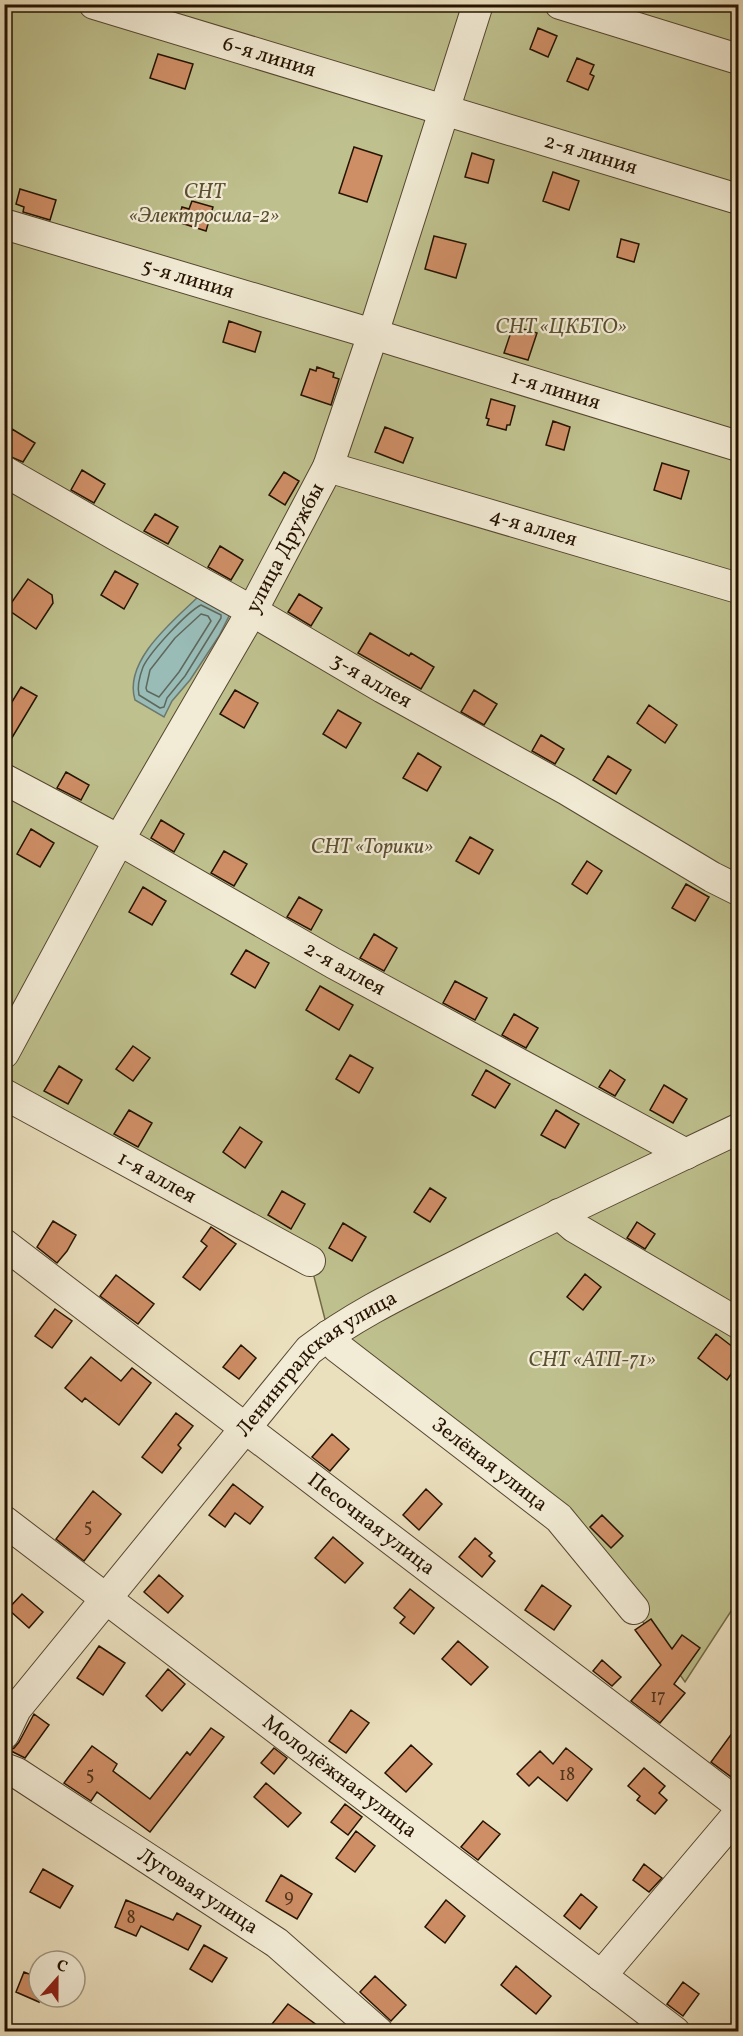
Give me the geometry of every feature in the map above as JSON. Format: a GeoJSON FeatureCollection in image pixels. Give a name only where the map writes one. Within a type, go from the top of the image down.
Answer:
{"type":"FeatureCollection","features":[{"type":"Feature","properties":{"kind":"street","name":"6-я линия"},"geometry":{"type":"LineString","coordinates":[[94,4],[443,111]]}},
{"type":"Feature","properties":{"kind":"street","name":"улица Дружбы"},"geometry":{"type":"LineString","coordinates":[[4,1053],[119,840],[252,611],[328,467],[478,4]]}},
{"type":"Feature","properties":{"kind":"street"},"geometry":{"type":"LineString","coordinates":[[560,4],[738,59]]}},
{"type":"Feature","properties":{"kind":"street","name":"2-я линия"},"geometry":{"type":"LineString","coordinates":[[443,111],[738,199]]}},
{"type":"Feature","properties":{"kind":"street","name":"5-я линия"},"geometry":{"type":"LineString","coordinates":[[4,224],[372,334]]}},
{"type":"Feature","properties":{"kind":"street","name":"1-я линия"},"geometry":{"type":"LineString","coordinates":[[372,334],[738,446]]}},
{"type":"Feature","properties":{"kind":"street","name":"4-я аллея"},"geometry":{"type":"LineString","coordinates":[[328,467],[738,588]]}},
{"type":"Feature","properties":{"kind":"street","name":"3-я аллея"},"geometry":{"type":"LineString","coordinates":[[4,471],[383,688],[567,789],[712,877],[738,890]]}},
{"type":"Feature","properties":{"kind":"street","name":"2-я аллея"},"geometry":{"type":"LineString","coordinates":[[4,779],[119,840],[333,963],[686,1154]]}},
{"type":"Feature","properties":{"kind":"street","name":"1-я аллея"},"geometry":{"type":"LineString","coordinates":[[4,1094],[310,1261]]}},
{"type":"Feature","properties":{"kind":"street","name":"Ленинградская улица"},"geometry":{"type":"LineString","coordinates":[[4,1734],[16,1709],[309,1350],[329,1335],[395,1296],[559,1214],[738,1129]]}},
{"type":"Feature","properties":{"kind":"street"},"geometry":{"type":"LineString","coordinates":[[559,1214],[574,1227],[738,1323]]}},
{"type":"Feature","properties":{"kind":"street","name":"Песочная улица"},"geometry":{"type":"LineString","coordinates":[[4,1244],[738,1804]]}},
{"type":"Feature","properties":{"kind":"street","name":"Зелёная улица"},"geometry":{"type":"LineString","coordinates":[[329,1335],[337,1347],[559,1518],[634,1610]]}},
{"type":"Feature","properties":{"kind":"street","name":"Молодёжная улица"},"geometry":{"type":"LineString","coordinates":[[4,1521],[675,2031]]}},
{"type":"Feature","properties":{"kind":"street","name":"Луговая улица"},"geometry":{"type":"LineString","coordinates":[[4,1768],[27,1779],[277,1943],[378,2031]]}},
{"type":"Feature","properties":{"kind":"street"},"geometry":{"type":"LineString","coordinates":[[602,1976],[738,1814]]}},
{"type":"Feature","properties":{"kind":"green space"},"geometry":{"type":"Polygon","coordinates":[[[4,5],[738,5],[738,1607],[735,1605],[685,1682],[638,1615],[559,1518],[329,1335],[310,1261],[5,1094],[4,5]]]}},
{"type":"Feature","properties":{"kind":"water"},"geometry":{"type":"Polygon","coordinates":[[[198,597],[230,614],[219,636],[190,680],[172,701],[164,717],[135,700],[133,685],[136,671],[153,643],[198,597]]]}},
{"type":"Feature","properties":{"kind":"building"},"geometry":{"type":"Polygon","coordinates":[[[538,28],[557,36],[548,57],[530,49],[538,28]]]}},
{"type":"Feature","properties":{"kind":"building"},"geometry":{"type":"Polygon","coordinates":[[[158,54],[193,64],[185,89],[150,78],[158,54]]]}},
{"type":"Feature","properties":{"kind":"building"},"geometry":{"type":"Polygon","coordinates":[[[577,58],[594,65],[590,74],[594,76],[588,90],[567,81],[577,58]]]}},
{"type":"Feature","properties":{"kind":"building"},"geometry":{"type":"Polygon","coordinates":[[[354,147],[382,156],[367,202],[339,193],[354,147]]]}},
{"type":"Feature","properties":{"kind":"building"},"geometry":{"type":"Polygon","coordinates":[[[472,153],[494,160],[488,183],[465,177],[472,153]]]}},
{"type":"Feature","properties":{"kind":"building"},"geometry":{"type":"Polygon","coordinates":[[[553,172],[579,181],[569,210],[543,201],[553,172]]]}},
{"type":"Feature","properties":{"kind":"building"},"geometry":{"type":"Polygon","coordinates":[[[20,189],[56,200],[50,220],[23,212],[24,207],[16,204],[20,189]]]}},
{"type":"Feature","properties":{"kind":"building"},"geometry":{"type":"Polygon","coordinates":[[[192,201],[213,207],[206,231],[178,222],[182,207],[189,209],[192,201]]]}},
{"type":"Feature","properties":{"kind":"building"},"geometry":{"type":"Polygon","coordinates":[[[434,236],[466,244],[456,278],[425,269],[434,236]]]}},
{"type":"Feature","properties":{"kind":"building"},"geometry":{"type":"Polygon","coordinates":[[[621,239],[639,244],[634,262],[617,257],[621,239]]]}},
{"type":"Feature","properties":{"kind":"building"},"geometry":{"type":"Polygon","coordinates":[[[229,321],[261,332],[255,352],[223,342],[229,321]]]}},
{"type":"Feature","properties":{"kind":"building"},"geometry":{"type":"Polygon","coordinates":[[[513,326],[537,333],[528,360],[504,353],[513,326]]]}},
{"type":"Feature","properties":{"kind":"building"},"geometry":{"type":"Polygon","coordinates":[[[317,367],[334,373],[333,377],[339,379],[331,405],[301,395],[310,369],[316,371],[317,367]]]}},
{"type":"Feature","properties":{"kind":"building"},"geometry":{"type":"Polygon","coordinates":[[[491,399],[515,406],[510,425],[507,425],[506,430],[487,425],[489,419],[486,418],[491,399]]]}},
{"type":"Feature","properties":{"kind":"building"},"geometry":{"type":"Polygon","coordinates":[[[553,421],[570,427],[564,450],[546,445],[553,421]]]}},
{"type":"Feature","properties":{"kind":"building"},"geometry":{"type":"Polygon","coordinates":[[[385,427],[413,438],[403,463],[375,452],[385,427]]]}},
{"type":"Feature","properties":{"kind":"building"},"geometry":{"type":"Polygon","coordinates":[[[12,429],[35,443],[23,462],[4,454],[4,441],[12,429]]]}},
{"type":"Feature","properties":{"kind":"building"},"geometry":{"type":"Polygon","coordinates":[[[662,463],[689,471],[681,499],[654,490],[662,463]]]}},
{"type":"Feature","properties":{"kind":"building"},"geometry":{"type":"Polygon","coordinates":[[[82,470],[105,484],[94,503],[71,490],[82,470]]]}},
{"type":"Feature","properties":{"kind":"building"},"geometry":{"type":"Polygon","coordinates":[[[284,472],[299,481],[285,505],[269,495],[284,472]]]}},
{"type":"Feature","properties":{"kind":"building"},"geometry":{"type":"Polygon","coordinates":[[[155,514],[178,527],[168,544],[144,531],[155,514]]]}},
{"type":"Feature","properties":{"kind":"building"},"geometry":{"type":"Polygon","coordinates":[[[220,546],[243,560],[231,580],[208,567],[220,546]]]}},
{"type":"Feature","properties":{"kind":"building"},"geometry":{"type":"Polygon","coordinates":[[[115,571],[138,584],[124,609],[101,595],[115,571]]]}},
{"type":"Feature","properties":{"kind":"building"},"geometry":{"type":"Polygon","coordinates":[[[28,579],[52,595],[53,603],[36,629],[7,609],[28,579]]]}},
{"type":"Feature","properties":{"kind":"building"},"geometry":{"type":"Polygon","coordinates":[[[299,594],[322,608],[311,626],[288,612],[299,594]]]}},
{"type":"Feature","properties":{"kind":"building"},"geometry":{"type":"Polygon","coordinates":[[[370,633],[409,656],[411,653],[434,667],[421,689],[358,653],[370,633]]]}},
{"type":"Feature","properties":{"kind":"building"},"geometry":{"type":"Polygon","coordinates":[[[21,687],[37,696],[4,751],[4,715],[21,687]]]}},
{"type":"Feature","properties":{"kind":"building"},"geometry":{"type":"Polygon","coordinates":[[[235,690],[258,703],[244,728],[220,714],[235,690]]]}},
{"type":"Feature","properties":{"kind":"building"},"geometry":{"type":"Polygon","coordinates":[[[474,690],[497,704],[484,725],[461,712],[474,690]]]}},
{"type":"Feature","properties":{"kind":"building"},"geometry":{"type":"Polygon","coordinates":[[[649,705],[677,725],[665,743],[637,723],[649,705]]]}},
{"type":"Feature","properties":{"kind":"building"},"geometry":{"type":"Polygon","coordinates":[[[338,710],[361,723],[346,748],[323,734],[338,710]]]}},
{"type":"Feature","properties":{"kind":"building"},"geometry":{"type":"Polygon","coordinates":[[[541,735],[564,749],[555,764],[532,751],[541,735]]]}},
{"type":"Feature","properties":{"kind":"building"},"geometry":{"type":"Polygon","coordinates":[[[418,753],[441,767],[427,791],[403,778],[418,753]]]}},
{"type":"Feature","properties":{"kind":"building"},"geometry":{"type":"Polygon","coordinates":[[[608,756],[631,770],[616,794],[593,780],[608,756]]]}},
{"type":"Feature","properties":{"kind":"building"},"geometry":{"type":"Polygon","coordinates":[[[66,772],[89,785],[81,800],[57,788],[66,772]]]}},
{"type":"Feature","properties":{"kind":"building"},"geometry":{"type":"Polygon","coordinates":[[[161,820],[184,834],[174,852],[151,838],[161,820]]]}},
{"type":"Feature","properties":{"kind":"building"},"geometry":{"type":"Polygon","coordinates":[[[31,829],[54,843],[40,867],[17,854],[31,829]]]}},
{"type":"Feature","properties":{"kind":"building"},"geometry":{"type":"Polygon","coordinates":[[[470,837],[493,850],[479,874],[456,861],[470,837]]]}},
{"type":"Feature","properties":{"kind":"building"},"geometry":{"type":"Polygon","coordinates":[[[224,851],[247,864],[234,886],[211,873],[224,851]]]}},
{"type":"Feature","properties":{"kind":"building"},"geometry":{"type":"Polygon","coordinates":[[[587,861],[602,871],[587,894],[572,884],[587,861]]]}},
{"type":"Feature","properties":{"kind":"building"},"geometry":{"type":"Polygon","coordinates":[[[686,884],[709,897],[695,921],[672,908],[686,884]]]}},
{"type":"Feature","properties":{"kind":"building"},"geometry":{"type":"Polygon","coordinates":[[[143,887],[166,901],[152,925],[129,912],[143,887]]]}},
{"type":"Feature","properties":{"kind":"building"},"geometry":{"type":"Polygon","coordinates":[[[299,897],[322,910],[311,930],[287,917],[299,897]]]}},
{"type":"Feature","properties":{"kind":"building"},"geometry":{"type":"Polygon","coordinates":[[[374,934],[397,948],[384,971],[360,958],[374,934]]]}},
{"type":"Feature","properties":{"kind":"building"},"geometry":{"type":"Polygon","coordinates":[[[246,950],[269,963],[255,988],[231,974],[246,950]]]}},
{"type":"Feature","properties":{"kind":"building"},"geometry":{"type":"Polygon","coordinates":[[[455,981],[487,998],[475,1020],[443,1003],[455,981]]]}},
{"type":"Feature","properties":{"kind":"building"},"geometry":{"type":"Polygon","coordinates":[[[320,986],[353,1005],[339,1030],[306,1010],[320,986]]]}},
{"type":"Feature","properties":{"kind":"building"},"geometry":{"type":"Polygon","coordinates":[[[514,1014],[538,1028],[526,1048],[502,1035],[514,1014]]]}},
{"type":"Feature","properties":{"kind":"building"},"geometry":{"type":"Polygon","coordinates":[[[133,1046],[150,1058],[133,1081],[116,1069],[133,1046]]]}},
{"type":"Feature","properties":{"kind":"building"},"geometry":{"type":"Polygon","coordinates":[[[350,1055],[373,1068],[359,1093],[336,1079],[350,1055]]]}},
{"type":"Feature","properties":{"kind":"building"},"geometry":{"type":"Polygon","coordinates":[[[59,1066],[82,1080],[68,1104],[44,1091],[59,1066]]]}},
{"type":"Feature","properties":{"kind":"building"},"geometry":{"type":"Polygon","coordinates":[[[486,1070],[510,1084],[495,1108],[472,1095],[486,1070]]]}},
{"type":"Feature","properties":{"kind":"building"},"geometry":{"type":"Polygon","coordinates":[[[610,1070],[625,1080],[615,1096],[599,1087],[610,1070]]]}},
{"type":"Feature","properties":{"kind":"building"},"geometry":{"type":"Polygon","coordinates":[[[664,1085],[687,1099],[673,1123],[650,1110],[664,1085]]]}},
{"type":"Feature","properties":{"kind":"building"},"geometry":{"type":"Polygon","coordinates":[[[129,1110],[152,1123],[138,1147],[114,1134],[129,1110]]]}},
{"type":"Feature","properties":{"kind":"building"},"geometry":{"type":"Polygon","coordinates":[[[556,1110],[579,1124],[565,1148],[541,1135],[556,1110]]]}},
{"type":"Feature","properties":{"kind":"building"},"geometry":{"type":"Polygon","coordinates":[[[240,1127],[262,1142],[245,1168],[223,1152],[240,1127]]]}},
{"type":"Feature","properties":{"kind":"building"},"geometry":{"type":"Polygon","coordinates":[[[430,1188],[446,1198],[430,1222],[414,1212],[430,1188]]]}},
{"type":"Feature","properties":{"kind":"building"},"geometry":{"type":"Polygon","coordinates":[[[282,1191],[305,1204],[291,1229],[268,1215],[282,1191]]]}},
{"type":"Feature","properties":{"kind":"building"},"geometry":{"type":"Polygon","coordinates":[[[53,1221],[76,1235],[57,1263],[37,1247],[53,1221]]]}},
{"type":"Feature","properties":{"kind":"building"},"geometry":{"type":"Polygon","coordinates":[[[637,1222],[655,1234],[645,1249],[627,1238],[637,1222]]]}},
{"type":"Feature","properties":{"kind":"building"},"geometry":{"type":"Polygon","coordinates":[[[343,1223],[366,1237],[352,1261],[329,1248],[343,1223]]]}},
{"type":"Feature","properties":{"kind":"building"},"geometry":{"type":"Polygon","coordinates":[[[211,1227],[236,1244],[200,1290],[183,1277],[207,1246],[201,1241],[211,1227]]]}},
{"type":"Feature","properties":{"kind":"building"},"geometry":{"type":"Polygon","coordinates":[[[585,1274],[601,1287],[583,1310],[567,1297],[585,1274]]]}},
{"type":"Feature","properties":{"kind":"building"},"geometry":{"type":"Polygon","coordinates":[[[116,1275],[154,1304],[138,1324],[100,1296],[116,1275]]]}},
{"type":"Feature","properties":{"kind":"building"},"geometry":{"type":"Polygon","coordinates":[[[55,1309],[72,1321],[52,1348],[35,1336],[55,1309]]]}},
{"type":"Feature","properties":{"kind":"building"},"geometry":{"type":"Polygon","coordinates":[[[716,1334],[738,1351],[738,1364],[727,1380],[698,1358],[716,1334]]]}},
{"type":"Feature","properties":{"kind":"building"},"geometry":{"type":"Polygon","coordinates":[[[241,1345],[256,1358],[239,1379],[223,1367],[241,1345]]]}},
{"type":"Feature","properties":{"kind":"building"},"geometry":{"type":"Polygon","coordinates":[[[91,1357],[121,1381],[132,1368],[151,1383],[119,1425],[85,1398],[82,1402],[65,1388],[91,1357]]]}},
{"type":"Feature","properties":{"kind":"building"},"geometry":{"type":"Polygon","coordinates":[[[176,1413],[193,1426],[178,1445],[181,1448],[162,1473],[142,1457],[176,1413]]]}},
{"type":"Feature","properties":{"kind":"building"},"geometry":{"type":"Polygon","coordinates":[[[332,1434],[349,1449],[330,1471],[312,1457],[332,1434]]]}},
{"type":"Feature","properties":{"kind":"building"},"geometry":{"type":"Polygon","coordinates":[[[233,1484],[263,1507],[250,1524],[235,1513],[225,1527],[209,1515],[233,1484]]]}},
{"type":"Feature","properties":{"kind":"building"},"geometry":{"type":"Polygon","coordinates":[[[426,1489],[442,1504],[419,1530],[403,1515],[426,1489]]]}},
{"type":"Feature","properties":{"kind":"building"},"geometry":{"type":"Polygon","coordinates":[[[93,1491],[121,1514],[84,1561],[56,1539],[93,1491]]]}},
{"type":"Feature","properties":{"kind":"building"},"geometry":{"type":"Polygon","coordinates":[[[602,1515],[623,1536],[611,1548],[590,1527],[602,1515]]]}},
{"type":"Feature","properties":{"kind":"building"},"geometry":{"type":"Polygon","coordinates":[[[333,1537],[363,1563],[345,1583],[315,1558],[333,1537]]]}},
{"type":"Feature","properties":{"kind":"building"},"geometry":{"type":"Polygon","coordinates":[[[475,1538],[492,1553],[489,1556],[495,1561],[482,1577],[459,1557],[475,1538]]]}},
{"type":"Feature","properties":{"kind":"building"},"geometry":{"type":"Polygon","coordinates":[[[159,1575],[183,1596],[168,1613],[144,1592],[159,1575]]]}},
{"type":"Feature","properties":{"kind":"building"},"geometry":{"type":"Polygon","coordinates":[[[542,1585],[571,1606],[554,1630],[525,1610],[542,1585]]]}},
{"type":"Feature","properties":{"kind":"building"},"geometry":{"type":"Polygon","coordinates":[[[410,1589],[434,1608],[414,1634],[400,1623],[405,1617],[394,1608],[410,1589]]]}},
{"type":"Feature","properties":{"kind":"building"},"geometry":{"type":"Polygon","coordinates":[[[22,1594],[43,1612],[29,1628],[8,1609],[22,1594]]]}},
{"type":"Feature","properties":{"kind":"building"},"geometry":{"type":"Polygon","coordinates":[[[651,1619],[672,1649],[682,1635],[700,1648],[674,1684],[685,1693],[660,1723],[631,1701],[661,1665],[635,1630],[651,1619]]]}},
{"type":"Feature","properties":{"kind":"building"},"geometry":{"type":"Polygon","coordinates":[[[458,1641],[488,1667],[471,1685],[442,1659],[458,1641]]]}},
{"type":"Feature","properties":{"kind":"building"},"geometry":{"type":"Polygon","coordinates":[[[99,1646],[125,1663],[103,1695],[77,1678],[99,1646]]]}},
{"type":"Feature","properties":{"kind":"building"},"geometry":{"type":"Polygon","coordinates":[[[602,1660],[621,1677],[612,1686],[593,1671],[602,1660]]]}},
{"type":"Feature","properties":{"kind":"building"},"geometry":{"type":"Polygon","coordinates":[[[168,1669],[185,1684],[162,1711],[146,1696],[168,1669]]]}},
{"type":"Feature","properties":{"kind":"building"},"geometry":{"type":"Polygon","coordinates":[[[351,1710],[369,1723],[346,1753],[329,1741],[351,1710]]]}},
{"type":"Feature","properties":{"kind":"building"},"geometry":{"type":"Polygon","coordinates":[[[34,1714],[49,1725],[25,1758],[9,1750],[19,1742],[34,1714]]]}},
{"type":"Feature","properties":{"kind":"building"},"geometry":{"type":"Polygon","coordinates":[[[738,1725],[738,1782],[711,1762],[738,1725]]]}},
{"type":"Feature","properties":{"kind":"building"},"geometry":{"type":"Polygon","coordinates":[[[211,1728],[224,1737],[150,1832],[97,1792],[91,1801],[64,1783],[92,1746],[117,1764],[113,1771],[150,1799],[187,1752],[190,1755],[211,1728]]]}},
{"type":"Feature","properties":{"kind":"building"},"geometry":{"type":"Polygon","coordinates":[[[411,1745],[432,1764],[406,1792],[385,1773],[411,1745]]]}},
{"type":"Feature","properties":{"kind":"building"},"geometry":{"type":"Polygon","coordinates":[[[274,1748],[287,1758],[274,1774],[261,1763],[274,1748]]]}},
{"type":"Feature","properties":{"kind":"building"},"geometry":{"type":"Polygon","coordinates":[[[566,1748],[592,1769],[567,1801],[538,1777],[529,1786],[517,1774],[540,1751],[553,1764],[566,1748]]]}},
{"type":"Feature","properties":{"kind":"building"},"geometry":{"type":"Polygon","coordinates":[[[644,1768],[665,1786],[659,1793],[667,1800],[655,1814],[637,1800],[640,1796],[628,1786],[644,1768]]]}},
{"type":"Feature","properties":{"kind":"building"},"geometry":{"type":"Polygon","coordinates":[[[266,1783],[301,1813],[288,1827],[254,1797],[266,1783]]]}},
{"type":"Feature","properties":{"kind":"building"},"geometry":{"type":"Polygon","coordinates":[[[345,1804],[362,1817],[348,1835],[331,1822],[345,1804]]]}},
{"type":"Feature","properties":{"kind":"building"},"geometry":{"type":"Polygon","coordinates":[[[483,1821],[500,1834],[478,1860],[461,1847],[483,1821]]]}},
{"type":"Feature","properties":{"kind":"building"},"geometry":{"type":"Polygon","coordinates":[[[356,1831],[375,1846],[355,1872],[336,1858],[356,1831]]]}},
{"type":"Feature","properties":{"kind":"building"},"geometry":{"type":"Polygon","coordinates":[[[644,1864],[662,1878],[649,1892],[633,1880],[644,1864]]]}},
{"type":"Feature","properties":{"kind":"building"},"geometry":{"type":"Polygon","coordinates":[[[43,1869],[73,1886],[60,1908],[30,1892],[43,1869]]]}},
{"type":"Feature","properties":{"kind":"building"},"geometry":{"type":"Polygon","coordinates":[[[281,1875],[312,1894],[297,1919],[266,1901],[281,1875]]]}},
{"type":"Feature","properties":{"kind":"building"},"geometry":{"type":"Polygon","coordinates":[[[581,1894],[597,1907],[580,1929],[564,1916],[581,1894]]]}},
{"type":"Feature","properties":{"kind":"building"},"geometry":{"type":"Polygon","coordinates":[[[126,1900],[173,1920],[177,1913],[201,1926],[188,1950],[141,1926],[136,1936],[115,1927],[126,1900]]]}},
{"type":"Feature","properties":{"kind":"building"},"geometry":{"type":"Polygon","coordinates":[[[446,1900],[465,1916],[445,1943],[425,1927],[446,1900]]]}},
{"type":"Feature","properties":{"kind":"building"},"geometry":{"type":"Polygon","coordinates":[[[204,1945],[227,1958],[212,1982],[190,1969],[204,1945]]]}},
{"type":"Feature","properties":{"kind":"building"},"geometry":{"type":"Polygon","coordinates":[[[516,1966],[551,1996],[536,2014],[501,1985],[516,1966]]]}},
{"type":"Feature","properties":{"kind":"building"},"geometry":{"type":"Polygon","coordinates":[[[24,1972],[27,1973],[27,1997],[16,1992],[24,1972]]]}},
{"type":"Feature","properties":{"kind":"building"},"geometry":{"type":"Polygon","coordinates":[[[375,1976],[406,2005],[391,2021],[360,1992],[375,1976]]]}},
{"type":"Feature","properties":{"kind":"building"},"geometry":{"type":"Polygon","coordinates":[[[683,1982],[699,1994],[683,2016],[667,2004],[683,1982]]]}},
{"type":"Feature","properties":{"kind":"building"},"geometry":{"type":"Polygon","coordinates":[[[288,2004],[325,2031],[282,2031],[272,2024],[288,2004]]]}},
{"type":"Feature","properties":{"kind":"park label","name":"СНТ «Электросила-2»"},"geometry":{"type":"Point","coordinates":[204,204]}},
{"type":"Feature","properties":{"kind":"park label","name":"СНТ «ЦКБТО»"},"geometry":{"type":"Point","coordinates":[561,327]}},
{"type":"Feature","properties":{"kind":"park label","name":"СНТ «Торики»"},"geometry":{"type":"Point","coordinates":[372,847]}},
{"type":"Feature","properties":{"kind":"park label","name":"СНТ «АТП-71»"},"geometry":{"type":"Point","coordinates":[592,1360]}}]}
